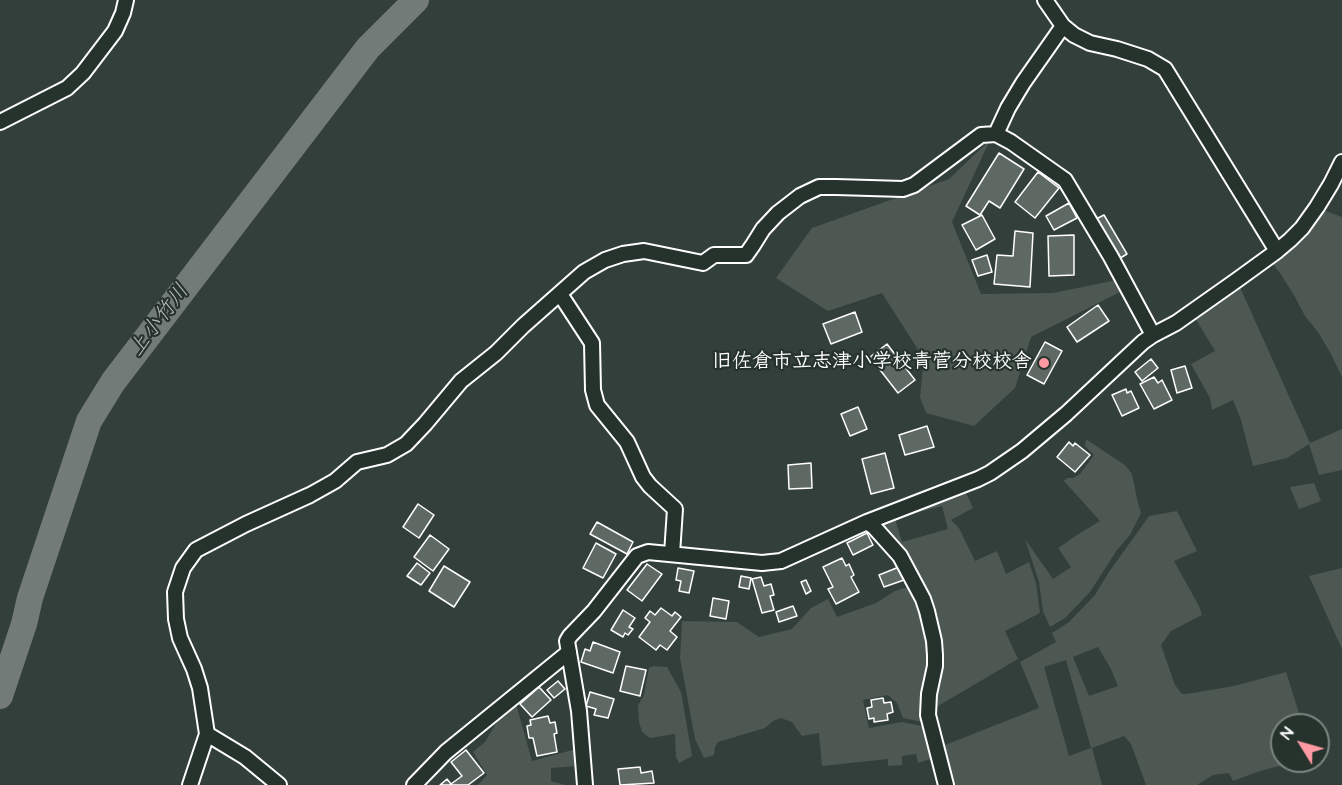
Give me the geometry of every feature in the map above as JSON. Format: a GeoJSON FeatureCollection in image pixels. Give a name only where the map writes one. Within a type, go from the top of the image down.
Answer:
{"type":"FeatureCollection","features":[{"type":"Feature","properties":{"kind":"street"},"geometry":{"type":"LineString","coordinates":[[0,122],[68,88],[115,31],[126,0]]}},
{"type":"Feature","properties":{"kind":"street"},"geometry":{"type":"LineString","coordinates":[[1044,0],[1063,26],[1074,35],[1090,43],[1117,48],[1148,59],[1165,69],[1277,251]]}},
{"type":"Feature","properties":{"kind":"street"},"geometry":{"type":"LineString","coordinates":[[996,134],[1023,83],[1063,26]]}},
{"type":"Feature","properties":{"kind":"street"},"geometry":{"type":"LineString","coordinates":[[190,785],[207,734],[200,688],[180,638],[176,619],[175,592],[183,568],[196,550],[310,495],[335,481],[357,462],[387,455],[406,444],[461,381],[496,353],[584,272],[604,260],[623,254],[644,252],[703,263],[714,255],[746,255],[763,229],[778,213],[800,196],[819,188],[903,189],[914,185],[981,135],[996,134],[1065,180],[1111,257],[1153,335]]}},
{"type":"Feature","properties":{"kind":"street"},"geometry":{"type":"LineString","coordinates":[[585,785],[579,711],[567,641],[637,556],[648,552],[762,563],[781,561],[867,522],[990,473],[1022,451],[1066,414],[1143,342],[1176,322],[1277,251],[1302,228],[1331,184],[1342,162]]}},
{"type":"Feature","properties":{"kind":"street"},"geometry":{"type":"LineString","coordinates":[[560,294],[592,343],[593,390],[597,405],[627,442],[643,477],[675,509],[672,554]]}},
{"type":"Feature","properties":{"kind":"street"},"geometry":{"type":"LineString","coordinates":[[867,522],[900,556],[927,611],[935,655],[928,715],[946,785]]}},
{"type":"Feature","properties":{"kind":"street"},"geometry":{"type":"LineString","coordinates":[[414,785],[446,752],[569,652]]}},
{"type":"Feature","properties":{"kind":"street"},"geometry":{"type":"LineString","coordinates":[[207,734],[245,757],[279,785]]}},
{"type":"Feature","properties":{"kind":"shaded area"},"geometry":{"type":"Polygon","coordinates":[[[990,140],[952,222],[981,294],[1053,293],[1117,280],[1120,292],[1031,337],[1015,388],[974,426],[926,413],[920,397],[924,359],[882,293],[828,311],[776,278],[812,228],[949,179],[990,140]]]}},
{"type":"Feature","properties":{"kind":"shaded area"},"geometry":{"type":"Polygon","coordinates":[[[1323,210],[1342,217],[1342,377],[1318,332],[1305,316],[1272,263],[1284,255],[1323,210]]]}},
{"type":"Feature","properties":{"kind":"shaded area"},"geometry":{"type":"Polygon","coordinates":[[[1239,285],[1310,443],[1342,429],[1342,470],[1319,475],[1309,444],[1287,458],[1253,466],[1241,420],[1233,400],[1212,410],[1210,398],[1191,364],[1215,351],[1194,316],[1239,285]]]}},
{"type":"Feature","properties":{"kind":"shaded area"},"geometry":{"type":"Polygon","coordinates":[[[1086,439],[1126,466],[1132,474],[1141,513],[1130,535],[1117,550],[1090,592],[1065,618],[1050,627],[1043,611],[1039,582],[1025,539],[1053,579],[1071,567],[1058,548],[1100,521],[1064,481],[1080,474],[1094,455],[1085,446],[1086,439]]]}},
{"type":"Feature","properties":{"kind":"shaded area"},"geometry":{"type":"Polygon","coordinates":[[[1314,483],[1321,501],[1299,509],[1290,487],[1314,483]]]}},
{"type":"Feature","properties":{"kind":"shaded area"},"geometry":{"type":"Polygon","coordinates":[[[965,491],[973,508],[951,520],[959,528],[975,561],[997,551],[1006,574],[1029,562],[1036,583],[1040,613],[1005,631],[1018,659],[933,709],[937,641],[878,523],[895,519],[902,542],[948,529],[942,506],[904,516],[965,491]]]}},
{"type":"Feature","properties":{"kind":"shaded area"},"geometry":{"type":"Polygon","coordinates":[[[1177,511],[1197,551],[1174,561],[1202,615],[1171,631],[1161,645],[1175,685],[1182,694],[1187,694],[1234,686],[1286,672],[1299,713],[1270,713],[1270,768],[1233,781],[1229,773],[1213,775],[1197,785],[1146,785],[1131,744],[1124,736],[1092,748],[1102,785],[951,785],[940,747],[1039,708],[1020,662],[1056,642],[1052,633],[1069,622],[1095,595],[1149,516],[1177,511]],[[1098,647],[1073,657],[1089,696],[1118,686],[1098,647]],[[1066,660],[1044,667],[1069,756],[1091,748],[1066,660]]]}},
{"type":"Feature","properties":{"kind":"shaded area"},"geometry":{"type":"Polygon","coordinates":[[[1342,568],[1342,649],[1309,576],[1342,568]]]}},
{"type":"Feature","properties":{"kind":"shaded area"},"geometry":{"type":"Polygon","coordinates":[[[911,586],[929,629],[927,723],[903,718],[897,703],[888,695],[863,700],[869,728],[902,722],[927,727],[934,758],[918,763],[916,754],[902,756],[902,765],[888,766],[888,759],[822,766],[819,733],[802,736],[792,722],[781,718],[765,728],[718,742],[714,755],[704,758],[695,739],[680,658],[682,621],[737,622],[759,637],[792,629],[811,608],[828,599],[837,617],[876,603],[895,591],[911,586]]]}},
{"type":"Feature","properties":{"kind":"shaded area"},"geometry":{"type":"Polygon","coordinates":[[[667,667],[681,692],[692,756],[679,763],[676,757],[675,734],[650,738],[642,732],[639,722],[638,705],[644,695],[649,668],[667,667]]]}},
{"type":"Feature","properties":{"kind":"shaded area"},"geometry":{"type":"Polygon","coordinates":[[[516,704],[532,761],[576,749],[577,766],[551,768],[551,781],[565,785],[478,785],[487,775],[473,752],[485,742],[498,720],[516,704]]]}},
{"type":"Feature","properties":{"kind":"building"},"geometry":{"type":"Polygon","coordinates":[[[999,153],[1024,169],[1000,208],[989,201],[980,215],[966,206],[999,153]]]}},
{"type":"Feature","properties":{"kind":"building"},"geometry":{"type":"Polygon","coordinates":[[[1038,172],[1059,188],[1035,218],[1015,202],[1038,172]]]}},
{"type":"Feature","properties":{"kind":"building"},"geometry":{"type":"Polygon","coordinates":[[[1069,203],[1077,218],[1054,230],[1046,216],[1069,203]]]}},
{"type":"Feature","properties":{"kind":"building"},"geometry":{"type":"Polygon","coordinates":[[[982,215],[995,239],[976,250],[962,225],[982,215]]]}},
{"type":"Feature","properties":{"kind":"building"},"geometry":{"type":"Polygon","coordinates":[[[1104,215],[1127,254],[1117,260],[1094,220],[1104,215]]]}},
{"type":"Feature","properties":{"kind":"building"},"geometry":{"type":"Polygon","coordinates":[[[1015,231],[1033,233],[1030,287],[994,284],[997,255],[1013,256],[1015,231]]]}},
{"type":"Feature","properties":{"kind":"building"},"geometry":{"type":"Polygon","coordinates":[[[1074,235],[1074,275],[1049,276],[1048,236],[1074,235]]]}},
{"type":"Feature","properties":{"kind":"building"},"geometry":{"type":"Polygon","coordinates":[[[987,255],[992,272],[978,276],[972,260],[987,255]]]}},
{"type":"Feature","properties":{"kind":"building"},"geometry":{"type":"Polygon","coordinates":[[[1098,305],[1109,321],[1077,342],[1067,327],[1098,305]]]}},
{"type":"Feature","properties":{"kind":"building"},"geometry":{"type":"Polygon","coordinates":[[[855,312],[862,332],[831,344],[823,324],[855,312]]]}},
{"type":"Feature","properties":{"kind":"building","name":"旧佐倉市立志津小学校青菅分校校舎"},"geometry":{"type":"Polygon","coordinates":[[[1045,342],[1062,351],[1044,384],[1027,375],[1045,342]]]}},
{"type":"Feature","properties":{"kind":"building"},"geometry":{"type":"Polygon","coordinates":[[[887,344],[915,380],[898,393],[870,357],[887,344]]]}},
{"type":"Feature","properties":{"kind":"building"},"geometry":{"type":"Polygon","coordinates":[[[1151,359],[1158,368],[1142,381],[1135,372],[1151,359]]]}},
{"type":"Feature","properties":{"kind":"building"},"geometry":{"type":"Polygon","coordinates":[[[1185,366],[1192,388],[1177,393],[1171,370],[1185,366]]]}},
{"type":"Feature","properties":{"kind":"building"},"geometry":{"type":"Polygon","coordinates":[[[1154,377],[1158,383],[1162,380],[1172,400],[1154,409],[1140,384],[1154,377]]]}},
{"type":"Feature","properties":{"kind":"building"},"geometry":{"type":"Polygon","coordinates":[[[1126,389],[1127,393],[1131,391],[1139,408],[1122,416],[1112,395],[1126,389]]]}},
{"type":"Feature","properties":{"kind":"building"},"geometry":{"type":"Polygon","coordinates":[[[858,407],[867,429],[850,436],[841,414],[858,407]]]}},
{"type":"Feature","properties":{"kind":"building"},"geometry":{"type":"Polygon","coordinates":[[[927,426],[934,447],[905,455],[899,435],[927,426]]]}},
{"type":"Feature","properties":{"kind":"building"},"geometry":{"type":"Polygon","coordinates":[[[1069,442],[1073,446],[1075,443],[1090,455],[1075,472],[1057,457],[1069,442]]]}},
{"type":"Feature","properties":{"kind":"building"},"geometry":{"type":"Polygon","coordinates":[[[885,453],[894,488],[871,494],[862,459],[885,453]]]}},
{"type":"Feature","properties":{"kind":"building"},"geometry":{"type":"Polygon","coordinates":[[[811,463],[812,488],[789,489],[788,465],[811,463]]]}},
{"type":"Feature","properties":{"kind":"building"},"geometry":{"type":"Polygon","coordinates":[[[418,504],[434,515],[419,538],[403,527],[418,504]]]}},
{"type":"Feature","properties":{"kind":"building"},"geometry":{"type":"Polygon","coordinates":[[[597,522],[633,542],[627,554],[590,534],[597,522]]]}},
{"type":"Feature","properties":{"kind":"building"},"geometry":{"type":"Polygon","coordinates":[[[867,533],[873,545],[853,555],[847,543],[867,533]]]}},
{"type":"Feature","properties":{"kind":"building"},"geometry":{"type":"Polygon","coordinates":[[[430,535],[449,549],[433,571],[414,557],[430,535]]]}},
{"type":"Feature","properties":{"kind":"building"},"geometry":{"type":"Polygon","coordinates":[[[596,543],[616,554],[603,578],[583,568],[596,543]]]}},
{"type":"Feature","properties":{"kind":"building"},"geometry":{"type":"Polygon","coordinates":[[[842,558],[846,566],[849,564],[854,575],[851,577],[859,592],[836,604],[828,589],[833,587],[823,567],[842,558]]]}},
{"type":"Feature","properties":{"kind":"building"},"geometry":{"type":"Polygon","coordinates":[[[417,563],[430,573],[421,585],[407,576],[417,563]]]}},
{"type":"Feature","properties":{"kind":"building"},"geometry":{"type":"Polygon","coordinates":[[[647,564],[662,574],[642,601],[627,590],[647,564]]]}},
{"type":"Feature","properties":{"kind":"building"},"geometry":{"type":"Polygon","coordinates":[[[444,566],[470,582],[454,607],[429,591],[444,566]]]}},
{"type":"Feature","properties":{"kind":"building"},"geometry":{"type":"Polygon","coordinates":[[[899,567],[904,580],[884,587],[879,575],[899,567]]]}},
{"type":"Feature","properties":{"kind":"building"},"geometry":{"type":"Polygon","coordinates":[[[678,568],[694,571],[689,593],[679,591],[681,581],[676,580],[678,568]]]}},
{"type":"Feature","properties":{"kind":"building"},"geometry":{"type":"Polygon","coordinates":[[[741,576],[751,578],[749,589],[739,587],[741,576]]]}},
{"type":"Feature","properties":{"kind":"building"},"geometry":{"type":"Polygon","coordinates":[[[761,577],[764,586],[771,584],[774,595],[770,596],[774,610],[762,613],[752,579],[761,577]]]}},
{"type":"Feature","properties":{"kind":"building"},"geometry":{"type":"Polygon","coordinates":[[[806,580],[811,591],[806,594],[801,582],[806,580]]]}},
{"type":"Feature","properties":{"kind":"building"},"geometry":{"type":"Polygon","coordinates":[[[713,598],[729,601],[726,619],[710,616],[713,598]]]}},
{"type":"Feature","properties":{"kind":"building"},"geometry":{"type":"Polygon","coordinates":[[[793,606],[797,616],[779,622],[776,612],[793,606]]]}},
{"type":"Feature","properties":{"kind":"building"},"geometry":{"type":"Polygon","coordinates":[[[661,608],[672,616],[675,612],[681,617],[670,631],[677,637],[667,650],[660,645],[656,650],[639,637],[650,622],[645,618],[650,611],[655,615],[661,608]]]}},
{"type":"Feature","properties":{"kind":"building"},"geometry":{"type":"Polygon","coordinates":[[[623,610],[635,618],[629,627],[633,629],[628,635],[625,633],[623,637],[611,630],[623,610]]]}},
{"type":"Feature","properties":{"kind":"building"},"geometry":{"type":"Polygon","coordinates":[[[593,642],[620,652],[613,673],[581,662],[585,649],[590,651],[593,642]]]}},
{"type":"Feature","properties":{"kind":"building"},"geometry":{"type":"Polygon","coordinates":[[[626,666],[646,670],[640,696],[620,691],[626,666]]]}},
{"type":"Feature","properties":{"kind":"building"},"geometry":{"type":"Polygon","coordinates":[[[558,681],[565,689],[554,698],[547,690],[558,681]]]}},
{"type":"Feature","properties":{"kind":"building"},"geometry":{"type":"Polygon","coordinates":[[[539,687],[551,700],[532,717],[520,704],[539,687]]]}},
{"type":"Feature","properties":{"kind":"building"},"geometry":{"type":"Polygon","coordinates":[[[590,692],[614,699],[608,718],[594,715],[596,709],[586,706],[590,692]]]}},
{"type":"Feature","properties":{"kind":"building"},"geometry":{"type":"Polygon","coordinates":[[[883,698],[884,703],[891,702],[893,712],[887,714],[888,720],[874,722],[874,718],[869,719],[867,708],[872,707],[871,700],[883,698]]]}},
{"type":"Feature","properties":{"kind":"building"},"geometry":{"type":"Polygon","coordinates":[[[548,716],[550,723],[555,722],[557,752],[537,756],[533,738],[529,738],[527,726],[531,725],[530,720],[548,716]]]}},
{"type":"Feature","properties":{"kind":"building"},"geometry":{"type":"Polygon","coordinates":[[[466,750],[484,773],[468,785],[440,785],[447,779],[451,784],[462,776],[451,762],[466,750]]]}},
{"type":"Feature","properties":{"kind":"building"},"geometry":{"type":"Polygon","coordinates":[[[640,767],[641,773],[652,771],[654,783],[620,785],[618,769],[640,767]]]}},
{"type":"Feature","properties":{"kind":"waterway","name":"上小竹川"},"geometry":{"type":"LineString","coordinates":[[0,696],[89,421],[113,382],[368,48],[416,0]]}},
{"type":"Feature","properties":{"kind":"place","name":"旧佐倉市立志津小学校青菅分校校舎"},"geometry":{"type":"Point","coordinates":[1044,363]}}]}
